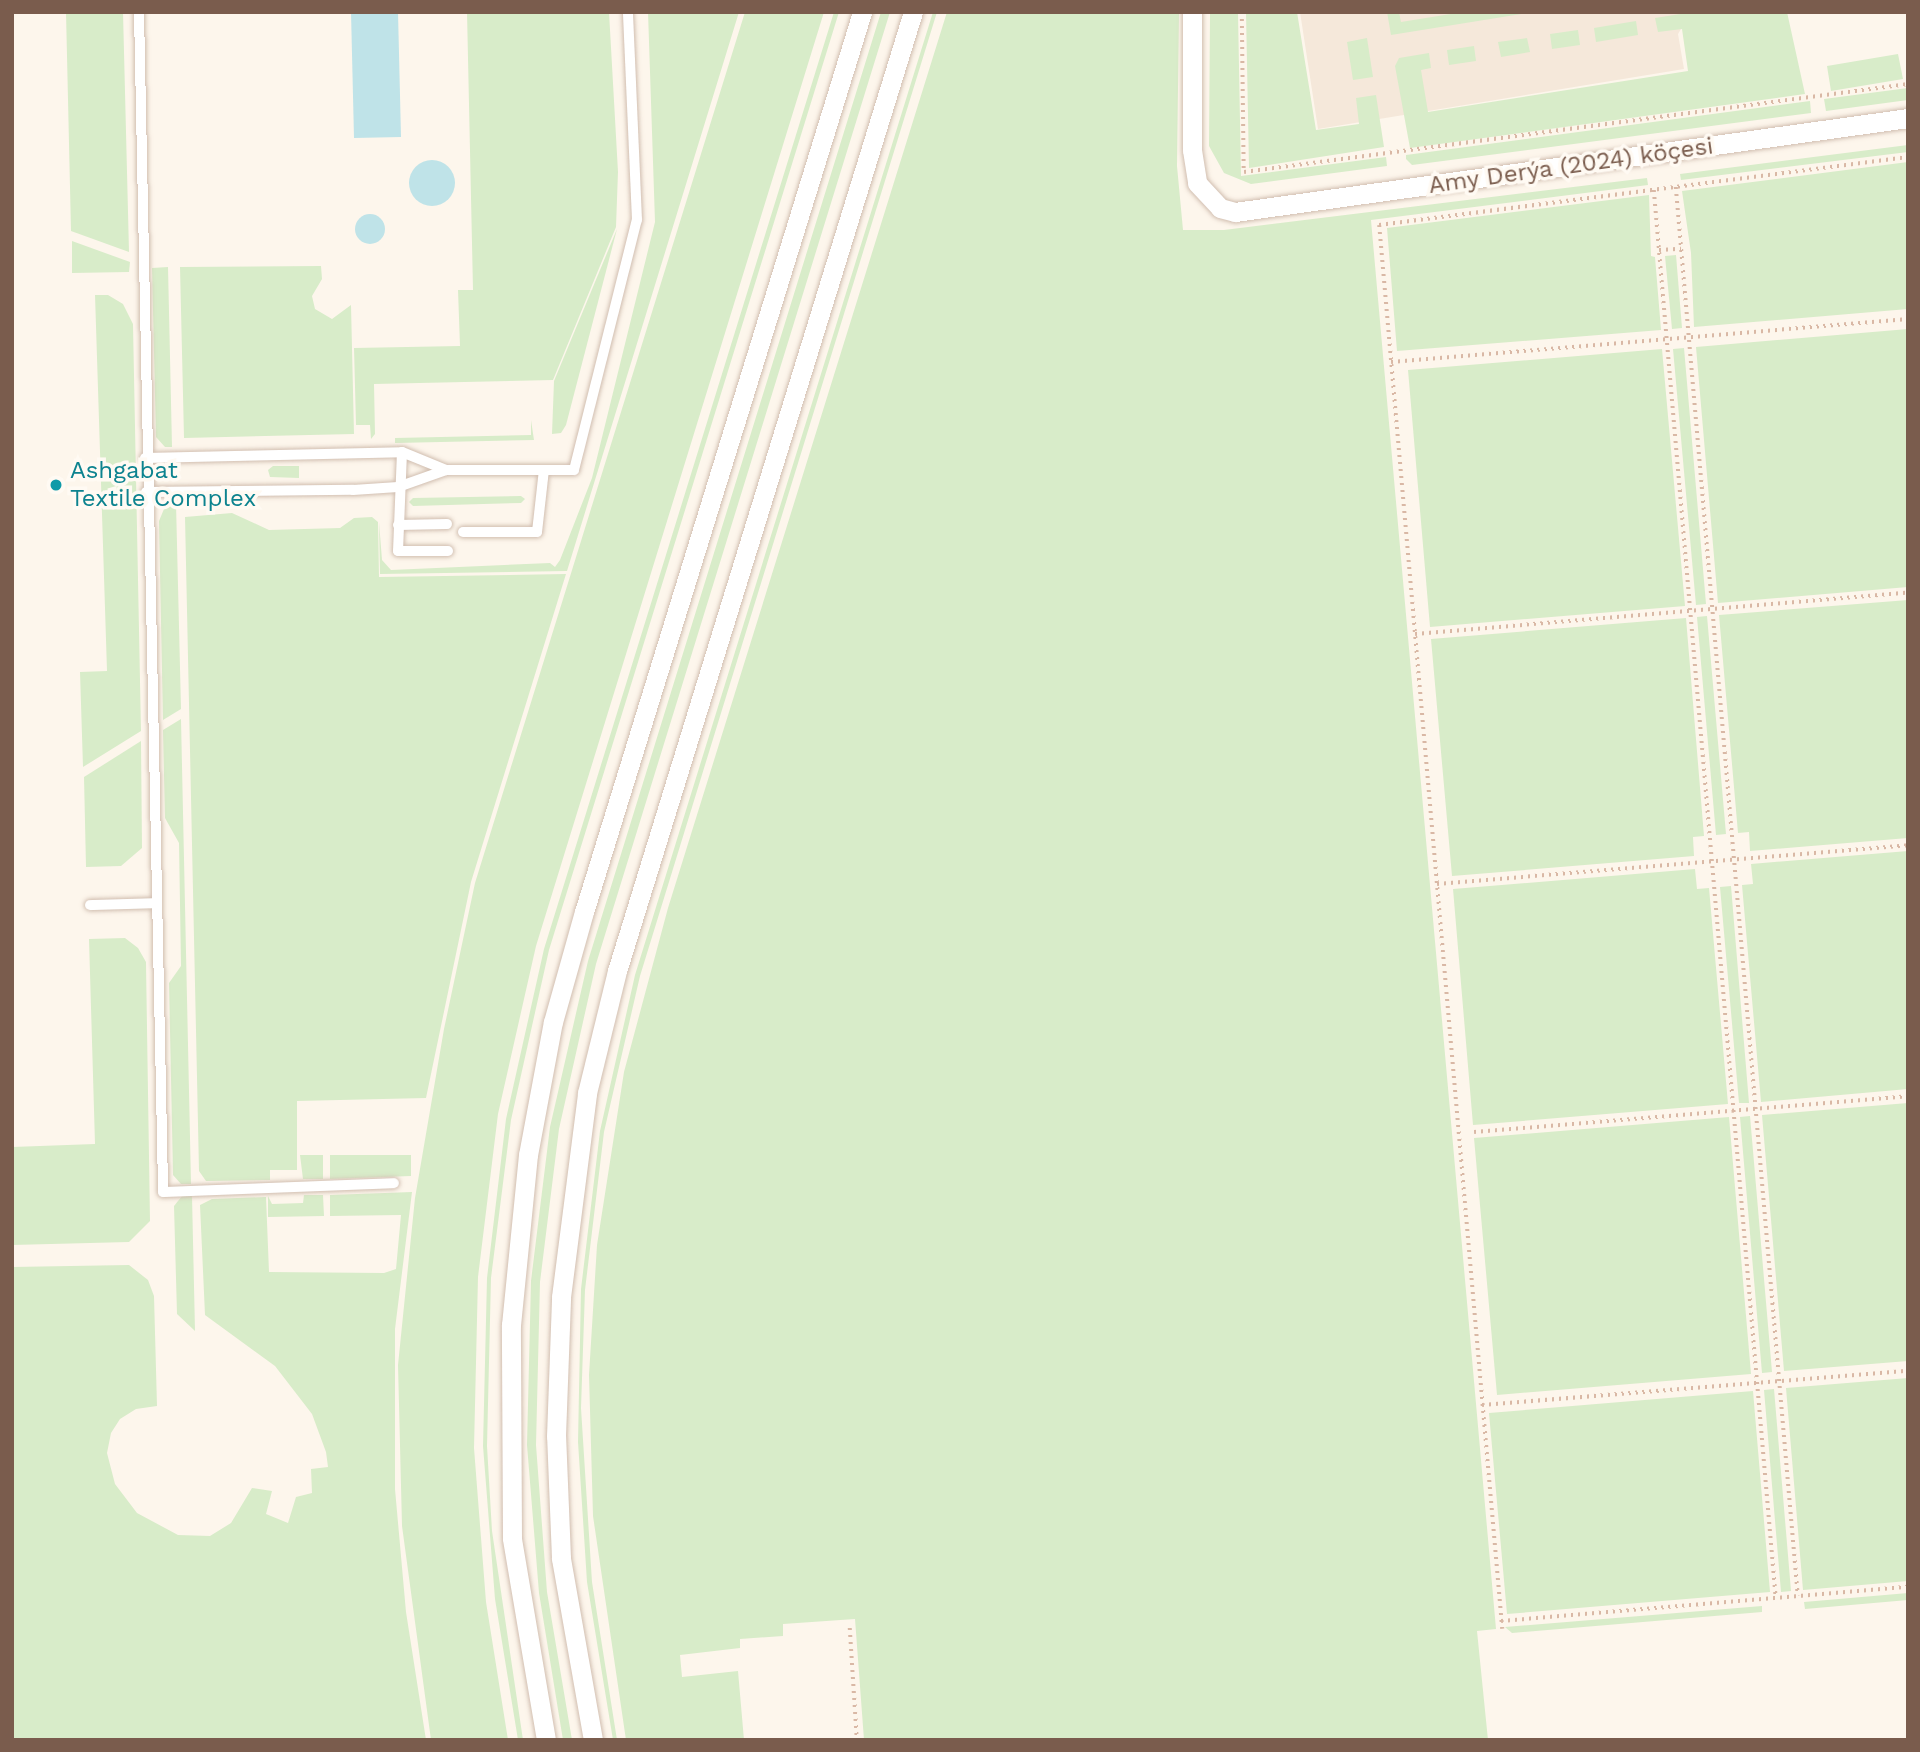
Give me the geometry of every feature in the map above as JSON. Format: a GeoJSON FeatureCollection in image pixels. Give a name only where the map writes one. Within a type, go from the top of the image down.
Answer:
{"type":"FeatureCollection","features":[{"type":"Feature","properties":{"kind":"street"},"geometry":{"type":"LineString","coordinates":[[546,1740],[512,1538],[509,1417],[517,1239],[553,1022],[584,912],[862,12]]}},
{"type":"Feature","properties":{"kind":"street"},"geometry":{"type":"LineString","coordinates":[[593,1740],[561,1558],[556,1436],[561,1297],[587,1093],[617,971],[913,12]]}},
{"type":"Feature","properties":{"kind":"street","name":"Amy Derýa (2024) köçesi"},"geometry":{"type":"LineString","coordinates":[[1192,12],[1192,150],[1198,183],[1220,208],[1235,212],[1908,118]]}},
{"type":"Feature","properties":{"kind":"lane"},"geometry":{"type":"LineString","coordinates":[[139,12],[145,458],[163,1192],[394,1183]]}},
{"type":"Feature","properties":{"kind":"lane"},"geometry":{"type":"LineString","coordinates":[[146,492],[398,487],[446,470],[574,470],[637,220],[628,12]]}},
{"type":"Feature","properties":{"kind":"lane"},"geometry":{"type":"LineString","coordinates":[[145,458],[402,452],[446,470]]}},
{"type":"Feature","properties":{"kind":"lane"},"geometry":{"type":"LineString","coordinates":[[402,452],[398,487],[399,552],[448,551]]}},
{"type":"Feature","properties":{"kind":"lane"},"geometry":{"type":"LineString","coordinates":[[463,532],[537,532],[544,470]]}},
{"type":"Feature","properties":{"kind":"lane"},"geometry":{"type":"LineString","coordinates":[[398,525],[447,524]]}},
{"type":"Feature","properties":{"kind":"lane"},"geometry":{"type":"LineString","coordinates":[[90,905],[156,903]]}},
{"type":"Feature","properties":{"kind":"path"},"geometry":{"type":"LineString","coordinates":[[1242,12],[1244,172],[1908,84]]}},
{"type":"Feature","properties":{"kind":"path"},"geometry":{"type":"LineString","coordinates":[[1502,1629],[1379,225],[1908,157]]}},
{"type":"Feature","properties":{"kind":"path"},"geometry":{"type":"LineString","coordinates":[[1676,187],[1798,1596]]}},
{"type":"Feature","properties":{"kind":"path"},"geometry":{"type":"LineString","coordinates":[[1654,190],[1776,1598]]}},
{"type":"Feature","properties":{"kind":"path"},"geometry":{"type":"LineString","coordinates":[[1659,250],[1681,248]]}},
{"type":"Feature","properties":{"kind":"path"},"geometry":{"type":"LineString","coordinates":[[1391,362],[1908,319]]}},
{"type":"Feature","properties":{"kind":"path"},"geometry":{"type":"LineString","coordinates":[[1415,634],[1908,593]]}},
{"type":"Feature","properties":{"kind":"path"},"geometry":{"type":"LineString","coordinates":[[1437,884],[1908,845]]}},
{"type":"Feature","properties":{"kind":"path"},"geometry":{"type":"LineString","coordinates":[[1474,1132],[1908,1096]]}},
{"type":"Feature","properties":{"kind":"path"},"geometry":{"type":"LineString","coordinates":[[1482,1405],[1908,1371]]}},
{"type":"Feature","properties":{"kind":"path"},"geometry":{"type":"LineString","coordinates":[[1501,1621],[1908,1587]]}},
{"type":"Feature","properties":{"kind":"path"},"geometry":{"type":"LineString","coordinates":[[850,1628],[857,1740]]}},
{"type":"Feature","properties":{"kind":"shaded area"},"geometry":{"type":"Polygon","coordinates":[[[1300,12],[1691,12],[1678,34],[1684,69],[1318,129],[1300,12]]]}},
{"type":"Feature","properties":{"kind":"green space"},"geometry":{"type":"Polygon","coordinates":[[[66,12],[123,12],[129,252],[71,231],[66,12]]]}},
{"type":"Feature","properties":{"kind":"green space"},"geometry":{"type":"Polygon","coordinates":[[[467,12],[609,12],[618,172],[616,227],[553,380],[374,384],[375,434],[371,439],[370,425],[356,425],[354,348],[460,346],[458,290],[473,290],[467,12]]]}},
{"type":"Feature","properties":{"kind":"green space"},"geometry":{"type":"Polygon","coordinates":[[[648,12],[739,12],[567,571],[380,574],[379,522],[382,560],[391,570],[550,563],[555,567],[560,560],[592,478],[655,222],[648,12]]]}},
{"type":"Feature","properties":{"kind":"green space"},"geometry":{"type":"Polygon","coordinates":[[[745,12],[824,12],[536,946],[498,1114],[478,1277],[474,1448],[486,1602],[508,1740],[431,1740],[402,1526],[398,1365],[415,1198],[444,1029],[475,883],[745,12]]]}},
{"type":"Feature","properties":{"kind":"green space"},"geometry":{"type":"Polygon","coordinates":[[[834,12],[839,12],[549,950],[511,1120],[491,1278],[487,1446],[492,1531],[523,1740],[518,1740],[495,1599],[483,1446],[487,1278],[506,1119],[544,949],[834,12]]]}},
{"type":"Feature","properties":{"kind":"green space"},"geometry":{"type":"Polygon","coordinates":[[[881,12],[890,12],[596,964],[559,1129],[540,1282],[536,1445],[547,1592],[572,1740],[563,1740],[539,1593],[527,1445],[531,1281],[550,1127],[588,961],[881,12]]]}},
{"type":"Feature","properties":{"kind":"green space"},"geometry":{"type":"Polygon","coordinates":[[[933,12],[937,12],[640,976],[604,1132],[585,1290],[581,1408],[592,1582],[617,1740],[613,1740],[587,1582],[578,1442],[581,1289],[600,1131],[635,975],[933,12]]]}},
{"type":"Feature","properties":{"kind":"green space"},"geometry":{"type":"Polygon","coordinates":[[[947,12],[1179,12],[1177,166],[1183,230],[1224,230],[1647,178],[1648,185],[1371,220],[1496,1629],[1477,1631],[1488,1740],[864,1740],[855,1619],[783,1624],[783,1636],[740,1639],[740,1648],[680,1655],[682,1677],[738,1671],[744,1740],[626,1740],[593,1516],[589,1375],[597,1245],[624,1072],[668,908],[947,12]]]}},
{"type":"Feature","properties":{"kind":"green space"},"geometry":{"type":"Polygon","coordinates":[[[1210,12],[1238,12],[1241,176],[1386,157],[1387,166],[1251,184],[1224,173],[1209,146],[1210,12]]]}},
{"type":"Feature","properties":{"kind":"green space"},"geometry":{"type":"Polygon","coordinates":[[[1246,12],[1297,12],[1316,130],[1359,124],[1356,98],[1376,95],[1384,147],[1249,168],[1246,12]]]}},
{"type":"Feature","properties":{"kind":"green space"},"geometry":{"type":"Polygon","coordinates":[[[1387,12],[1399,12],[1401,22],[1463,12],[1528,13],[1391,35],[1387,12]]]}},
{"type":"Feature","properties":{"kind":"green space"},"geometry":{"type":"Polygon","coordinates":[[[1693,12],[1787,12],[1805,94],[1410,148],[1395,66],[1399,58],[1429,53],[1431,68],[1421,70],[1428,112],[1688,71],[1682,29],[1658,32],[1655,18],[1693,12]]]}},
{"type":"Feature","properties":{"kind":"green space"},"geometry":{"type":"Polygon","coordinates":[[[1636,21],[1638,35],[1596,42],[1594,28],[1636,21]]]}},
{"type":"Feature","properties":{"kind":"green space"},"geometry":{"type":"Polygon","coordinates":[[[1578,30],[1580,45],[1552,49],[1550,34],[1578,30]]]}},
{"type":"Feature","properties":{"kind":"green space"},"geometry":{"type":"Polygon","coordinates":[[[1367,38],[1373,77],[1353,80],[1347,42],[1367,38]]]}},
{"type":"Feature","properties":{"kind":"green space"},"geometry":{"type":"Polygon","coordinates":[[[1527,38],[1530,52],[1501,57],[1498,42],[1527,38]]]}},
{"type":"Feature","properties":{"kind":"green space"},"geometry":{"type":"Polygon","coordinates":[[[1474,46],[1476,61],[1449,65],[1447,50],[1474,46]]]}},
{"type":"Feature","properties":{"kind":"green space"},"geometry":{"type":"Polygon","coordinates":[[[1898,54],[1903,79],[1831,91],[1827,66],[1898,54]]]}},
{"type":"Feature","properties":{"kind":"green space"},"geometry":{"type":"Polygon","coordinates":[[[1908,88],[1908,100],[1826,111],[1824,99],[1908,88]]]}},
{"type":"Feature","properties":{"kind":"green space"},"geometry":{"type":"Polygon","coordinates":[[[1810,101],[1811,113],[1412,165],[1406,159],[1406,155],[1810,101]]]}},
{"type":"Feature","properties":{"kind":"green space"},"geometry":{"type":"Polygon","coordinates":[[[1908,145],[1908,152],[1681,180],[1680,174],[1908,145]]]}},
{"type":"Feature","properties":{"kind":"green space"},"geometry":{"type":"Polygon","coordinates":[[[1908,162],[1908,309],[1694,327],[1691,253],[1682,191],[1908,162]]]}},
{"type":"Feature","properties":{"kind":"green space"},"geometry":{"type":"Polygon","coordinates":[[[1649,195],[1651,256],[1655,257],[1661,330],[1397,351],[1387,228],[1649,195]]]}},
{"type":"Feature","properties":{"kind":"green space"},"geometry":{"type":"Polygon","coordinates":[[[617,229],[566,425],[561,433],[552,434],[554,381],[617,229]]]}},
{"type":"Feature","properties":{"kind":"green space"},"geometry":{"type":"Polygon","coordinates":[[[72,241],[130,262],[129,272],[72,273],[72,241]]]}},
{"type":"Feature","properties":{"kind":"green space"},"geometry":{"type":"Polygon","coordinates":[[[1676,255],[1682,328],[1672,329],[1665,256],[1676,255]]]}},
{"type":"Feature","properties":{"kind":"green space"},"geometry":{"type":"Polygon","coordinates":[[[321,266],[322,279],[312,296],[315,309],[332,319],[351,305],[354,434],[184,438],[180,267],[321,266]]]}},
{"type":"Feature","properties":{"kind":"green space"},"geometry":{"type":"Polygon","coordinates":[[[168,267],[172,447],[165,447],[156,437],[152,268],[168,267]]]}},
{"type":"Feature","properties":{"kind":"green space"},"geometry":{"type":"Polygon","coordinates":[[[95,295],[108,295],[123,304],[133,324],[141,731],[83,767],[80,672],[107,671],[95,295]]]}},
{"type":"Feature","properties":{"kind":"green space"},"geometry":{"type":"Polygon","coordinates":[[[1908,329],[1908,587],[1718,603],[1696,347],[1908,329]]]}},
{"type":"Feature","properties":{"kind":"green space"},"geometry":{"type":"Polygon","coordinates":[[[1684,348],[1706,604],[1696,605],[1673,349],[1684,348]]]}},
{"type":"Feature","properties":{"kind":"green space"},"geometry":{"type":"Polygon","coordinates":[[[1662,349],[1685,606],[1430,627],[1408,370],[1662,349]]]}},
{"type":"Feature","properties":{"kind":"green space"},"geometry":{"type":"Polygon","coordinates":[[[531,420],[534,440],[395,443],[395,438],[531,435],[531,420]]]}},
{"type":"Feature","properties":{"kind":"green space"},"geometry":{"type":"Polygon","coordinates":[[[273,466],[299,466],[299,478],[270,477],[268,470],[273,466]]]}},
{"type":"Feature","properties":{"kind":"green space"},"geometry":{"type":"Polygon","coordinates":[[[521,496],[525,499],[521,503],[413,506],[409,502],[413,498],[521,496]]]}},
{"type":"Feature","properties":{"kind":"green space"},"geometry":{"type":"Polygon","coordinates":[[[176,503],[181,709],[163,720],[159,521],[164,509],[176,503]]]}},
{"type":"Feature","properties":{"kind":"green space"},"geometry":{"type":"Polygon","coordinates":[[[232,513],[269,530],[340,528],[354,518],[372,517],[378,522],[379,577],[566,574],[471,882],[426,1098],[297,1101],[297,1170],[270,1170],[270,1180],[206,1181],[199,1171],[185,517],[232,513]]]}},
{"type":"Feature","properties":{"kind":"green space"},"geometry":{"type":"Polygon","coordinates":[[[1908,600],[1908,838],[1750,851],[1749,832],[1738,833],[1719,615],[1908,600]]]}},
{"type":"Feature","properties":{"kind":"green space"},"geometry":{"type":"Polygon","coordinates":[[[1707,616],[1726,834],[1716,835],[1697,617],[1707,616]]]}},
{"type":"Feature","properties":{"kind":"green space"},"geometry":{"type":"Polygon","coordinates":[[[1686,618],[1704,836],[1693,837],[1694,856],[1452,876],[1431,639],[1686,618]]]}},
{"type":"Feature","properties":{"kind":"green space"},"geometry":{"type":"Polygon","coordinates":[[[181,719],[191,1184],[181,1184],[173,1175],[169,983],[181,966],[179,843],[165,818],[163,730],[181,719]]]}},
{"type":"Feature","properties":{"kind":"green space"},"geometry":{"type":"Polygon","coordinates":[[[141,741],[142,848],[121,866],[86,867],[84,777],[141,741]]]}},
{"type":"Feature","properties":{"kind":"green space"},"geometry":{"type":"Polygon","coordinates":[[[1908,851],[1908,1089],[1761,1102],[1742,885],[1753,884],[1751,864],[1908,851]]]}},
{"type":"Feature","properties":{"kind":"green space"},"geometry":{"type":"Polygon","coordinates":[[[1695,869],[1697,889],[1709,888],[1728,1104],[1473,1125],[1453,889],[1695,869]]]}},
{"type":"Feature","properties":{"kind":"green space"},"geometry":{"type":"Polygon","coordinates":[[[1731,886],[1749,1103],[1739,1103],[1720,887],[1731,886]]]}},
{"type":"Feature","properties":{"kind":"green space"},"geometry":{"type":"Polygon","coordinates":[[[125,938],[138,948],[146,962],[150,1221],[129,1242],[12,1245],[12,1147],[95,1144],[89,939],[125,938]]]}},
{"type":"Feature","properties":{"kind":"green space"},"geometry":{"type":"Polygon","coordinates":[[[1908,1103],[1908,1361],[1784,1371],[1762,1115],[1908,1103]]]}},
{"type":"Feature","properties":{"kind":"green space"},"geometry":{"type":"Polygon","coordinates":[[[1750,1116],[1772,1372],[1762,1373],[1740,1117],[1750,1116]]]}},
{"type":"Feature","properties":{"kind":"green space"},"geometry":{"type":"Polygon","coordinates":[[[1729,1117],[1751,1374],[1497,1395],[1474,1138],[1729,1117]]]}},
{"type":"Feature","properties":{"kind":"green space"},"geometry":{"type":"Polygon","coordinates":[[[300,1155],[323,1155],[323,1179],[303,1179],[300,1155]]]}},
{"type":"Feature","properties":{"kind":"green space"},"geometry":{"type":"Polygon","coordinates":[[[330,1155],[411,1155],[411,1176],[330,1179],[330,1155]]]}},
{"type":"Feature","properties":{"kind":"green space"},"geometry":{"type":"Polygon","coordinates":[[[412,1192],[395,1329],[395,1489],[406,1612],[426,1740],[12,1740],[12,1267],[129,1265],[148,1280],[154,1296],[157,1406],[136,1409],[120,1419],[111,1433],[107,1453],[115,1484],[137,1513],[178,1535],[210,1536],[231,1523],[252,1488],[272,1491],[266,1514],[288,1523],[296,1497],[312,1493],[311,1469],[328,1467],[326,1452],[312,1414],[275,1366],[205,1315],[200,1205],[212,1199],[266,1197],[269,1272],[384,1273],[396,1269],[401,1215],[330,1216],[330,1195],[412,1192]]]}},
{"type":"Feature","properties":{"kind":"green space"},"geometry":{"type":"Polygon","coordinates":[[[304,1195],[323,1195],[324,1216],[268,1217],[268,1196],[272,1204],[303,1203],[304,1195]]]}},
{"type":"Feature","properties":{"kind":"green space"},"geometry":{"type":"Polygon","coordinates":[[[182,1196],[192,1196],[195,1331],[177,1314],[174,1206],[182,1196]]]}},
{"type":"Feature","properties":{"kind":"green space"},"geometry":{"type":"Polygon","coordinates":[[[1908,1378],[1908,1581],[1803,1590],[1786,1388],[1908,1378]]]}},
{"type":"Feature","properties":{"kind":"green space"},"geometry":{"type":"Polygon","coordinates":[[[1774,1389],[1791,1591],[1781,1592],[1764,1390],[1774,1389]]]}},
{"type":"Feature","properties":{"kind":"green space"},"geometry":{"type":"Polygon","coordinates":[[[1753,1391],[1770,1592],[1507,1614],[1489,1413],[1753,1391]]]}},
{"type":"Feature","properties":{"kind":"green space"},"geometry":{"type":"Polygon","coordinates":[[[1908,1593],[1908,1600],[1805,1609],[1804,1602],[1908,1593]]]}},
{"type":"Feature","properties":{"kind":"green space"},"geometry":{"type":"Polygon","coordinates":[[[1762,1606],[1762,1612],[1512,1633],[1505,1627],[1762,1606]]]}},
{"type":"Feature","properties":{"kind":"water"},"geometry":{"type":"Polygon","coordinates":[[[351,12],[398,12],[401,137],[354,138],[351,12]]]}},
{"type":"Feature","properties":{"kind":"water"},"geometry":{"type":"Polygon","coordinates":[[[432,160],[449,166],[455,183],[449,200],[432,206],[415,200],[409,183],[415,166],[432,160]]]}},
{"type":"Feature","properties":{"kind":"water"},"geometry":{"type":"Polygon","coordinates":[[[370,214],[380,219],[385,229],[380,239],[370,244],[360,239],[355,229],[360,219],[370,214]]]}},
{"type":"Feature","properties":{"kind":"place","name":"Ashgabat Textile Complex"},"geometry":{"type":"Point","coordinates":[56,485]}}]}
